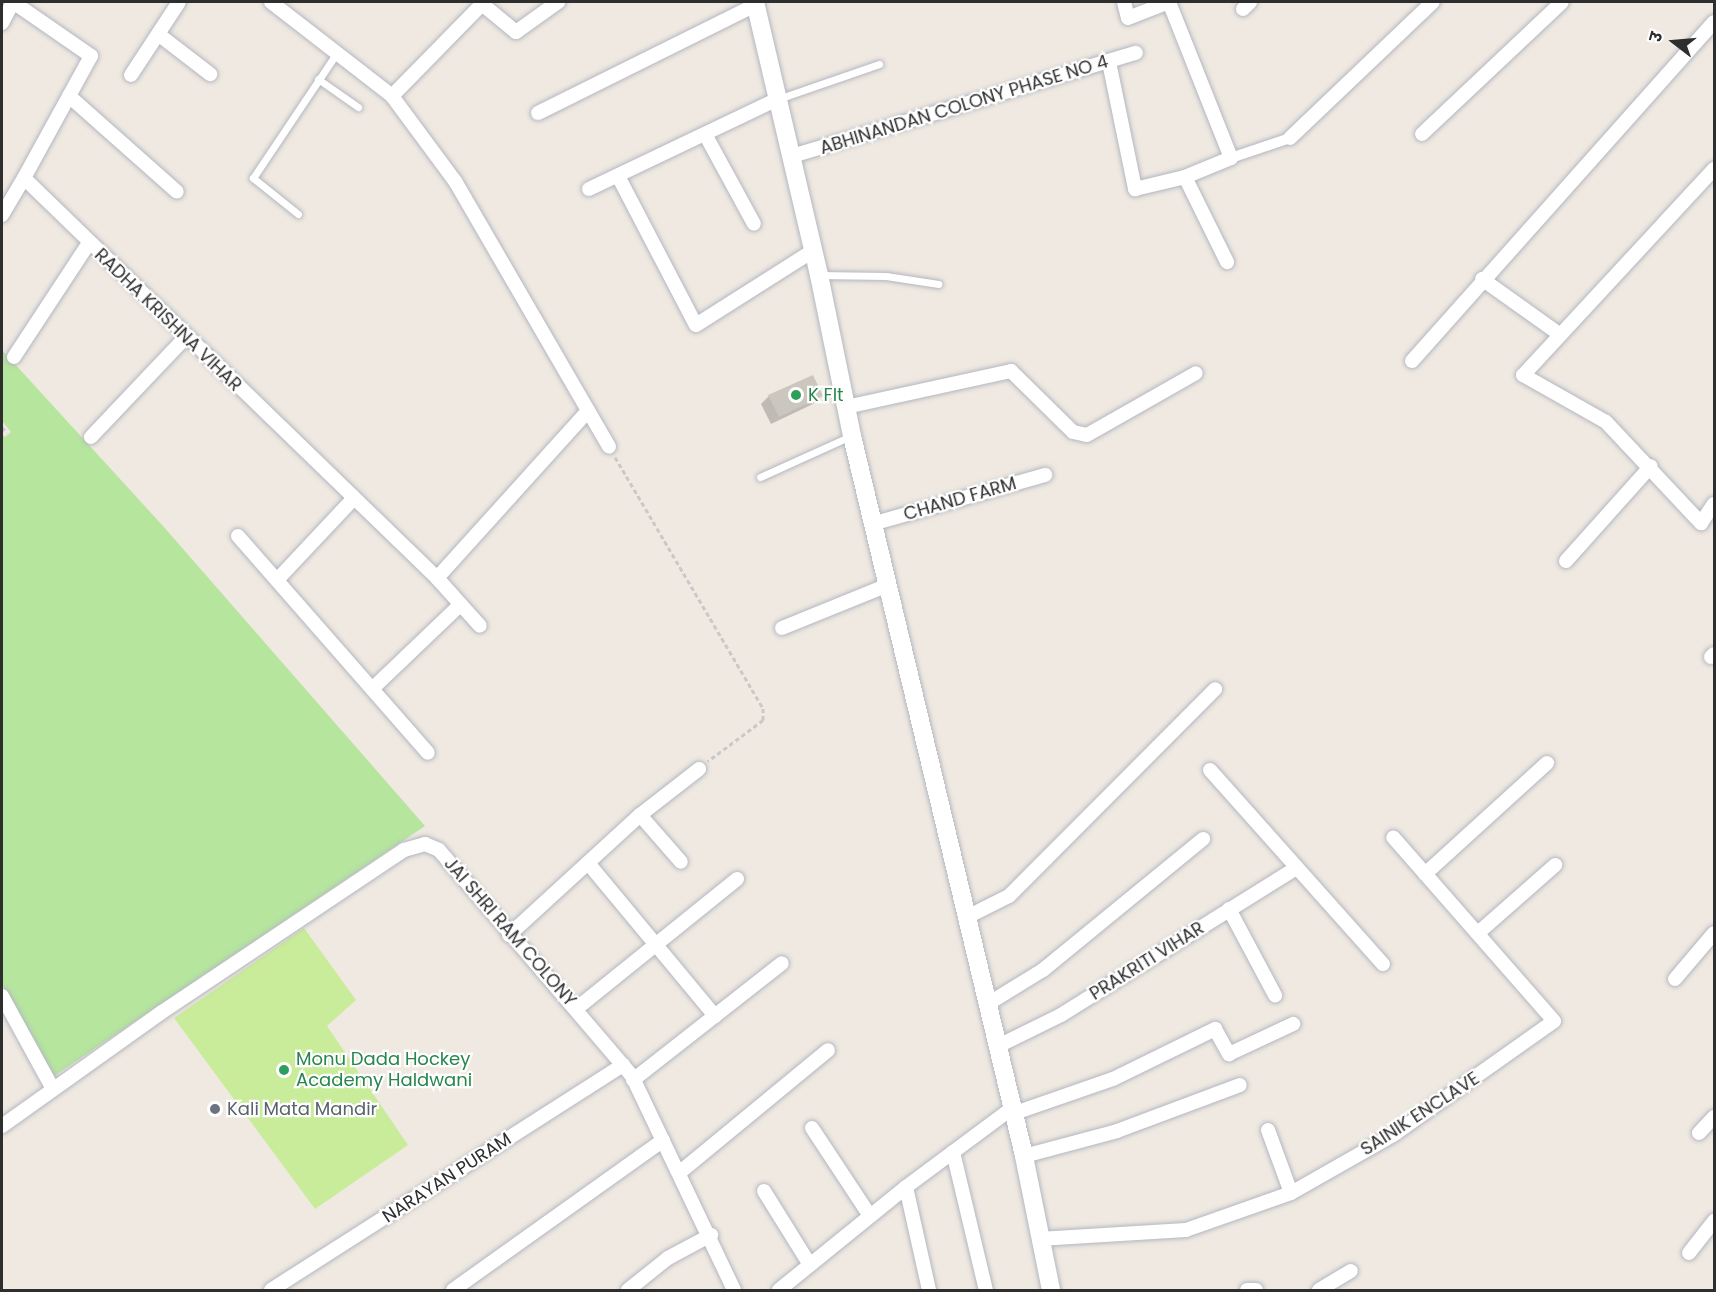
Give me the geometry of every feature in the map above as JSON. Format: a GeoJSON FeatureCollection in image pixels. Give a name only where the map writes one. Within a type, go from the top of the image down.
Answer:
{"type":"FeatureCollection","features":[{"type":"Feature","properties":{"kind":"street"},"geometry":{"type":"LineString","coordinates":[[2,23],[13,2],[91,56],[2,215]]}},
{"type":"Feature","properties":{"kind":"street"},"geometry":{"type":"LineString","coordinates":[[131,75],[179,2]]}},
{"type":"Feature","properties":{"kind":"street"},"geometry":{"type":"LineString","coordinates":[[271,2],[392,96],[456,181],[609,447]]}},
{"type":"Feature","properties":{"kind":"street"},"geometry":{"type":"LineString","coordinates":[[392,96],[482,4],[516,32],[558,2]]}},
{"type":"Feature","properties":{"kind":"street"},"geometry":{"type":"LineString","coordinates":[[1124,2],[1128,18],[1170,2],[1231,158]]}},
{"type":"Feature","properties":{"kind":"street"},"geometry":{"type":"LineString","coordinates":[[1109,62],[1136,189],[1185,177],[1290,138],[1433,2]]}},
{"type":"Feature","properties":{"kind":"street"},"geometry":{"type":"LineString","coordinates":[[1422,134],[1562,2]]}},
{"type":"Feature","properties":{"kind":"street"},"geometry":{"type":"LineString","coordinates":[[538,113],[756,3],[814,250],[852,436],[965,918],[1024,1156],[1051,1290]]}},
{"type":"Feature","properties":{"kind":"street"},"geometry":{"type":"LineString","coordinates":[[1412,361],[1482,279],[1714,22]]}},
{"type":"Feature","properties":{"kind":"street"},"geometry":{"type":"LineString","coordinates":[[158,34],[210,74]]}},
{"type":"Feature","properties":{"kind":"street","name":"ABHINANDAN COLONY PHASE NO 4"},"geometry":{"type":"LineString","coordinates":[[792,156],[1136,53]]}},
{"type":"Feature","properties":{"kind":"street"},"geometry":{"type":"LineString","coordinates":[[69,96],[177,192]]}},
{"type":"Feature","properties":{"kind":"street"},"geometry":{"type":"LineString","coordinates":[[589,189],[778,99]]}},
{"type":"Feature","properties":{"kind":"street"},"geometry":{"type":"LineString","coordinates":[[705,134],[754,224]]}},
{"type":"Feature","properties":{"kind":"street"},"geometry":{"type":"LineString","coordinates":[[1714,169],[1523,375],[1606,422],[1651,466],[1701,523],[1714,504]]}},
{"type":"Feature","properties":{"kind":"street"},"geometry":{"type":"LineString","coordinates":[[618,176],[696,325],[814,250]]}},
{"type":"Feature","properties":{"kind":"street"},"geometry":{"type":"LineString","coordinates":[[1185,177],[1227,262]]}},
{"type":"Feature","properties":{"kind":"street","name":"RADHA KRISHNA VIHAR"},"geometry":{"type":"LineString","coordinates":[[24,178],[437,578],[480,626]]}},
{"type":"Feature","properties":{"kind":"street"},"geometry":{"type":"LineString","coordinates":[[14,357],[89,243]]}},
{"type":"Feature","properties":{"kind":"street"},"geometry":{"type":"LineString","coordinates":[[1482,279],[1559,334]]}},
{"type":"Feature","properties":{"kind":"street"},"geometry":{"type":"LineString","coordinates":[[91,437],[186,337]]}},
{"type":"Feature","properties":{"kind":"street"},"geometry":{"type":"LineString","coordinates":[[846,407],[1011,371],[1073,432],[1087,435],[1196,373]]}},
{"type":"Feature","properties":{"kind":"street"},"geometry":{"type":"LineString","coordinates":[[437,578],[588,411]]}},
{"type":"Feature","properties":{"kind":"street"},"geometry":{"type":"LineString","coordinates":[[1566,561],[1651,466]]}},
{"type":"Feature","properties":{"kind":"street","name":"CHAND FARM"},"geometry":{"type":"LineString","coordinates":[[874,523],[1045,475]]}},
{"type":"Feature","properties":{"kind":"street"},"geometry":{"type":"LineString","coordinates":[[277,580],[353,499]]}},
{"type":"Feature","properties":{"kind":"street"},"geometry":{"type":"LineString","coordinates":[[238,536],[428,753]]}},
{"type":"Feature","properties":{"kind":"street"},"geometry":{"type":"LineString","coordinates":[[782,628],[888,585]]}},
{"type":"Feature","properties":{"kind":"street"},"geometry":{"type":"LineString","coordinates":[[372,689],[460,605]]}},
{"type":"Feature","properties":{"kind":"street"},"geometry":{"type":"LineString","coordinates":[[965,918],[1009,896],[1215,688]]}},
{"type":"Feature","properties":{"kind":"street"},"geometry":{"type":"LineString","coordinates":[[1425,874],[1547,763]]}},
{"type":"Feature","properties":{"kind":"street"},"geometry":{"type":"LineString","coordinates":[[509,935],[640,815],[703,766]]}},
{"type":"Feature","properties":{"kind":"street"},"geometry":{"type":"LineString","coordinates":[[1210,770],[1295,869],[1383,964]]}},
{"type":"Feature","properties":{"kind":"street"},"geometry":{"type":"LineString","coordinates":[[640,815],[681,862]]}},
{"type":"Feature","properties":{"kind":"street","name":"SAINIK ENCLAVE"},"geometry":{"type":"LineString","coordinates":[[1039,1239],[1186,1230],[1291,1193],[1393,1135],[1554,1021],[1393,837]]}},
{"type":"Feature","properties":{"kind":"street"},"geometry":{"type":"LineString","coordinates":[[986,1005],[1044,970],[1203,839]]}},
{"type":"Feature","properties":{"kind":"street","name":"JAI SHRI RAM COLONY"},"geometry":{"type":"LineString","coordinates":[[2,1126],[52,1089],[405,850],[425,844],[439,850],[509,935],[623,1065],[633,1080],[711,1234],[734,1290]]}},
{"type":"Feature","properties":{"kind":"street"},"geometry":{"type":"LineString","coordinates":[[588,863],[715,1016]]}},
{"type":"Feature","properties":{"kind":"street"},"geometry":{"type":"LineString","coordinates":[[1478,933],[1555,865]]}},
{"type":"Feature","properties":{"kind":"street","name":"PRAKRITI VIHAR"},"geometry":{"type":"LineString","coordinates":[[996,1047],[1061,1015],[1295,869]]}},
{"type":"Feature","properties":{"kind":"street"},"geometry":{"type":"LineString","coordinates":[[576,1009],[737,879]]}},
{"type":"Feature","properties":{"kind":"street"},"geometry":{"type":"LineString","coordinates":[[1229,909],[1275,994]]}},
{"type":"Feature","properties":{"kind":"street"},"geometry":{"type":"LineString","coordinates":[[1675,979],[1714,933]]}},
{"type":"Feature","properties":{"kind":"street"},"geometry":{"type":"LineString","coordinates":[[633,1080],[782,963]]}},
{"type":"Feature","properties":{"kind":"street"},"geometry":{"type":"LineString","coordinates":[[2,996],[52,1089]]}},
{"type":"Feature","properties":{"kind":"street"},"geometry":{"type":"LineString","coordinates":[[779,1290],[906,1187],[1012,1111],[1113,1079],[1215,1029],[1229,1054],[1293,1024]]}},
{"type":"Feature","properties":{"kind":"street"},"geometry":{"type":"LineString","coordinates":[[680,1173],[828,1050]]}},
{"type":"Feature","properties":{"kind":"street","name":"NARAYAN PURAM"},"geometry":{"type":"LineString","coordinates":[[271,1290],[623,1065]]}},
{"type":"Feature","properties":{"kind":"street"},"geometry":{"type":"LineString","coordinates":[[1024,1156],[1118,1131],[1240,1084]]}},
{"type":"Feature","properties":{"kind":"street"},"geometry":{"type":"LineString","coordinates":[[1699,1133],[1714,1117]]}},
{"type":"Feature","properties":{"kind":"street"},"geometry":{"type":"LineString","coordinates":[[812,1128],[870,1216]]}},
{"type":"Feature","properties":{"kind":"street"},"geometry":{"type":"LineString","coordinates":[[1268,1130],[1291,1193]]}},
{"type":"Feature","properties":{"kind":"street"},"geometry":{"type":"LineString","coordinates":[[453,1290],[663,1140]]}},
{"type":"Feature","properties":{"kind":"street"},"geometry":{"type":"LineString","coordinates":[[953,1152],[986,1290]]}},
{"type":"Feature","properties":{"kind":"street"},"geometry":{"type":"LineString","coordinates":[[906,1187],[929,1290]]}},
{"type":"Feature","properties":{"kind":"street"},"geometry":{"type":"LineString","coordinates":[[764,1191],[810,1265]]}},
{"type":"Feature","properties":{"kind":"street"},"geometry":{"type":"LineString","coordinates":[[1689,1253],[1714,1221]]}},
{"type":"Feature","properties":{"kind":"street"},"geometry":{"type":"LineString","coordinates":[[628,1290],[668,1258],[711,1234]]}},
{"type":"Feature","properties":{"kind":"street"},"geometry":{"type":"LineString","coordinates":[[1319,1290],[1351,1270]]}},
{"type":"Feature","properties":{"kind":"street"},"geometry":{"type":"LineString","coordinates":[[1247,1290],[1256,1290]]}},
{"type":"Feature","properties":{"kind":"lane"},"geometry":{"type":"LineString","coordinates":[[298,214],[254,178],[336,54]]}},
{"type":"Feature","properties":{"kind":"lane"},"geometry":{"type":"LineString","coordinates":[[778,99],[879,64]]}},
{"type":"Feature","properties":{"kind":"lane"},"geometry":{"type":"LineString","coordinates":[[318,80],[358,107]]}},
{"type":"Feature","properties":{"kind":"lane"},"geometry":{"type":"LineString","coordinates":[[819,275],[886,276],[938,284]]}},
{"type":"Feature","properties":{"kind":"lane"},"geometry":{"type":"LineString","coordinates":[[760,477],[852,436]]}},
{"type":"Feature","properties":{"kind":"path"},"geometry":{"type":"LineString","coordinates":[[2,427],[7,433]]}},
{"type":"Feature","properties":{"kind":"path"},"geometry":{"type":"LineString","coordinates":[[609,447],[763,708],[763,720],[703,766]]}},
{"type":"Feature","properties":{"kind":"green space"},"geometry":{"type":"Polygon","coordinates":[[[2,350],[163,526],[425,826],[54,1076],[2,984],[2,434],[5,437],[11,432],[2,421],[2,350]]]}},
{"type":"Feature","properties":{"kind":"green space","name":"Monu Dada Hockey Academy Haldwani"},"geometry":{"type":"Polygon","coordinates":[[[304,928],[356,1000],[327,1026],[408,1145],[315,1209],[174,1018],[304,928]]]}},
{"type":"Feature","properties":{"kind":"building","name":"K FIt"},"geometry":{"type":"Polygon","coordinates":[[[813,375],[823,396],[779,417],[768,395],[813,375]]]}},
{"type":"Feature","properties":{"kind":"place","name":"K FIt"},"geometry":{"type":"Point","coordinates":[796,395]}},
{"type":"Feature","properties":{"kind":"place","name":"Monu Dada Hockey Academy Haldwani"},"geometry":{"type":"Point","coordinates":[284,1070]}},
{"type":"Feature","properties":{"kind":"place","name":"Kali Mata Mandir"},"geometry":{"type":"Point","coordinates":[215,1109]}}]}
